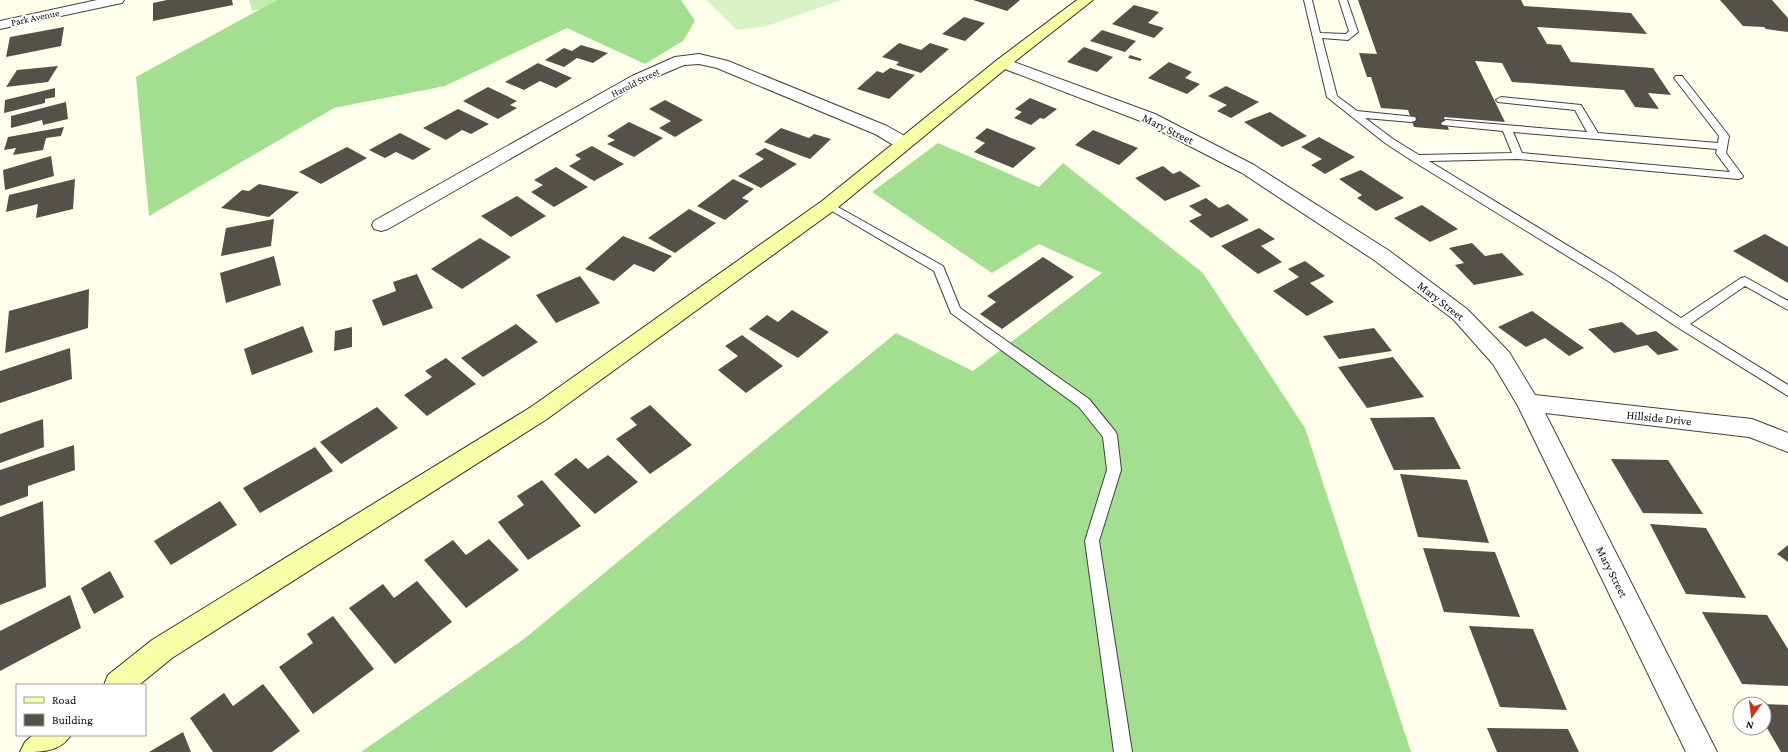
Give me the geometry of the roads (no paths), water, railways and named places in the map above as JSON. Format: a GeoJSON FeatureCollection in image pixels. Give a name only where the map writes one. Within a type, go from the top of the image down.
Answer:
{"type":"FeatureCollection","features":[{"type":"Feature","properties":{"kind":"street","name":"Park Avenue"},"geometry":{"type":"LineString","coordinates":[[0,25],[117,0]]}},
{"type":"Feature","properties":{"kind":"street"},"geometry":{"type":"LineString","coordinates":[[119,684],[162,649],[539,413],[829,205],[1003,62],[1086,0]]}},
{"type":"Feature","properties":{"kind":"street","name":"Harold Street"},"geometry":{"type":"LineString","coordinates":[[381,225],[638,79],[681,60],[699,59],[722,64],[881,130],[904,143]]}},
{"type":"Feature","properties":{"kind":"street","name":"Mary Street"},"geometry":{"type":"LineString","coordinates":[[1003,62],[1149,118],[1248,169],[1375,251],[1460,314],[1501,358],[1528,403],[1702,752]]}},
{"type":"Feature","properties":{"kind":"street","name":"Hillside Drive"},"geometry":{"type":"LineString","coordinates":[[1528,403],[1752,428],[1788,443]]}},
{"type":"Feature","properties":{"kind":"street"},"geometry":{"type":"LineString","coordinates":[[35,752],[55,736]]}},
{"type":"Feature","properties":{"kind":"lane"},"geometry":{"type":"LineString","coordinates":[[1308,0],[1332,97],[1389,142],[1612,278],[1681,324],[1788,391]]}},
{"type":"Feature","properties":{"kind":"lane"},"geometry":{"type":"LineString","coordinates":[[1317,35],[1348,37],[1354,32],[1343,0]]}},
{"type":"Feature","properties":{"kind":"lane"},"geometry":{"type":"LineString","coordinates":[[1415,158],[1518,156],[1738,176],[1721,152],[1724,136],[1680,78]]}},
{"type":"Feature","properties":{"kind":"lane"},"geometry":{"type":"LineString","coordinates":[[1501,100],[1578,107],[1594,135]]}},
{"type":"Feature","properties":{"kind":"lane"},"geometry":{"type":"LineString","coordinates":[[1354,114],[1411,119]]}},
{"type":"Feature","properties":{"kind":"lane"},"geometry":{"type":"LineString","coordinates":[[1446,123],[1722,146]]}},
{"type":"Feature","properties":{"kind":"lane"},"geometry":{"type":"LineString","coordinates":[[1506,127],[1518,156]]}},
{"type":"Feature","properties":{"kind":"lane"},"geometry":{"type":"LineString","coordinates":[[829,205],[939,269],[955,310],[1084,403],[1110,435],[1114,470],[1092,541],[1124,752]]}},
{"type":"Feature","properties":{"kind":"lane"},"geometry":{"type":"LineString","coordinates":[[1681,324],[1745,281],[1788,306]]}}]}
